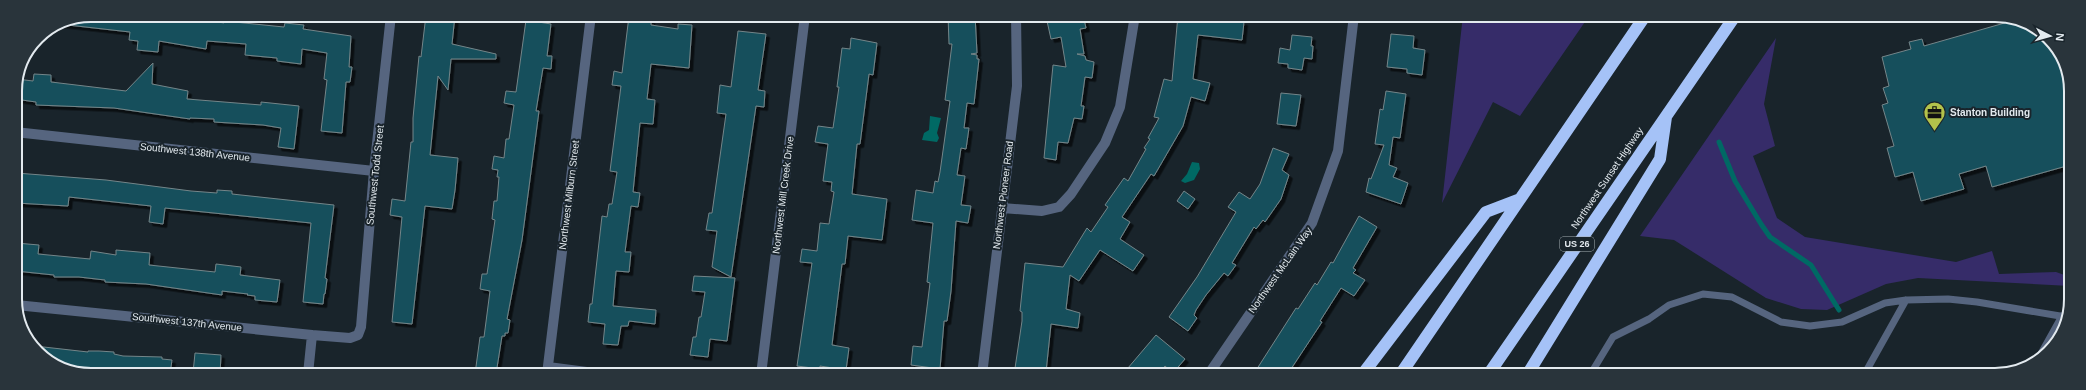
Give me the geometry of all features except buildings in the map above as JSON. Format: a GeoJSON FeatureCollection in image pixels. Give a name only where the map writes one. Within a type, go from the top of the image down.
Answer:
{"type":"FeatureCollection","features":[{"type":"Feature","properties":{"kind":"highway"},"geometry":{"type":"LineString","coordinates":[[1405,368],[1641,22]]}},
{"type":"Feature","properties":{"kind":"highway","name":"Northwest Sunset Highway"},"geometry":{"type":"LineString","coordinates":[[1493,368],[1666,113],[1731,22]]}},
{"type":"Feature","properties":{"kind":"highway"},"geometry":{"type":"LineString","coordinates":[[1531,368],[1660,159],[1666,113]]}},
{"type":"Feature","properties":{"kind":"highway"},"geometry":{"type":"LineString","coordinates":[[1367,368],[1486,212],[1520,198]]}},
{"type":"Feature","properties":{"kind":"street","name":"Southwest Todd Street"},"geometry":{"type":"LineString","coordinates":[[358,335],[361,327],[374,171],[390,22]]}},
{"type":"Feature","properties":{"kind":"street","name":"Northwest Milburn Street"},"geometry":{"type":"LineString","coordinates":[[548,368],[589,22]]}},
{"type":"Feature","properties":{"kind":"street","name":"Northwest Mill Creek Drive"},"geometry":{"type":"LineString","coordinates":[[762,368],[804,22]]}},
{"type":"Feature","properties":{"kind":"street","name":"Northwest Pioneer Road"},"geometry":{"type":"LineString","coordinates":[[983,368],[1016,86],[1016,22]]}},
{"type":"Feature","properties":{"kind":"street"},"geometry":{"type":"LineString","coordinates":[[1002,208],[1042,212],[1059,207],[1071,194],[1105,143],[1120,107],[1134,22]]}},
{"type":"Feature","properties":{"kind":"street","name":"Northwest McLain Way"},"geometry":{"type":"LineString","coordinates":[[1213,368],[1312,223],[1338,151],[1353,22]]}},
{"type":"Feature","properties":{"kind":"street","name":"Southwest 138th Avenue"},"geometry":{"type":"LineString","coordinates":[[22,133],[374,171]]}},
{"type":"Feature","properties":{"kind":"street","name":"Southwest 137th Avenue"},"geometry":{"type":"LineString","coordinates":[[23,306],[312,335],[350,338],[358,335]]}},
{"type":"Feature","properties":{"kind":"street"},"geometry":{"type":"LineString","coordinates":[[309,368],[312,335]]}},
{"type":"Feature","properties":{"kind":"lane"},"geometry":{"type":"LineString","coordinates":[[1594,368],[1614,336],[1649,319],[1670,305],[1698,295],[1717,294],[1732,297],[1781,322],[1810,326],[1842,322],[1885,303],[1906,300],[1948,299],[1977,302],[2061,316]]}},
{"type":"Feature","properties":{"kind":"lane"},"geometry":{"type":"LineString","coordinates":[[1868,368],[1906,300]]}},
{"type":"Feature","properties":{"kind":"lane"},"geometry":{"type":"LineString","coordinates":[[2047,344],[2058,325]]}},
{"type":"Feature","properties":{"kind":"shaded area"},"geometry":{"type":"Polygon","coordinates":[[[1462,22],[1585,22],[1520,116],[1493,102],[1442,203],[1462,22]]]}},
{"type":"Feature","properties":{"kind":"shaded area"},"geometry":{"type":"Polygon","coordinates":[[[1776,38],[1764,104],[1775,146],[1753,156],[1777,218],[1805,237],[1956,262],[1992,251],[1999,274],[2056,272],[2064,275],[2064,286],[1918,278],[1886,284],[1827,310],[1801,309],[1766,298],[1674,240],[1640,236],[1776,38]]]}},
{"type":"Feature","properties":{"kind":"shaded area"},"geometry":{"type":"Polygon","coordinates":[[[930,116],[941,118],[937,133],[939,138],[937,142],[922,140],[924,133],[929,130],[930,116]]]}},
{"type":"Feature","properties":{"kind":"shaded area"},"geometry":{"type":"Polygon","coordinates":[[[1192,162],[1199,163],[1200,169],[1194,180],[1185,183],[1181,181],[1187,174],[1192,162]]]}},
{"type":"Feature","properties":{"kind":"waterway"},"geometry":{"type":"LineString","coordinates":[[1719,142],[1735,181],[1770,237],[1811,265],[1839,310]]}},
{"type":"Feature","properties":{"kind":"place","name":"Stanton Building"},"geometry":{"type":"Point","coordinates":[1934,132]}}]}
